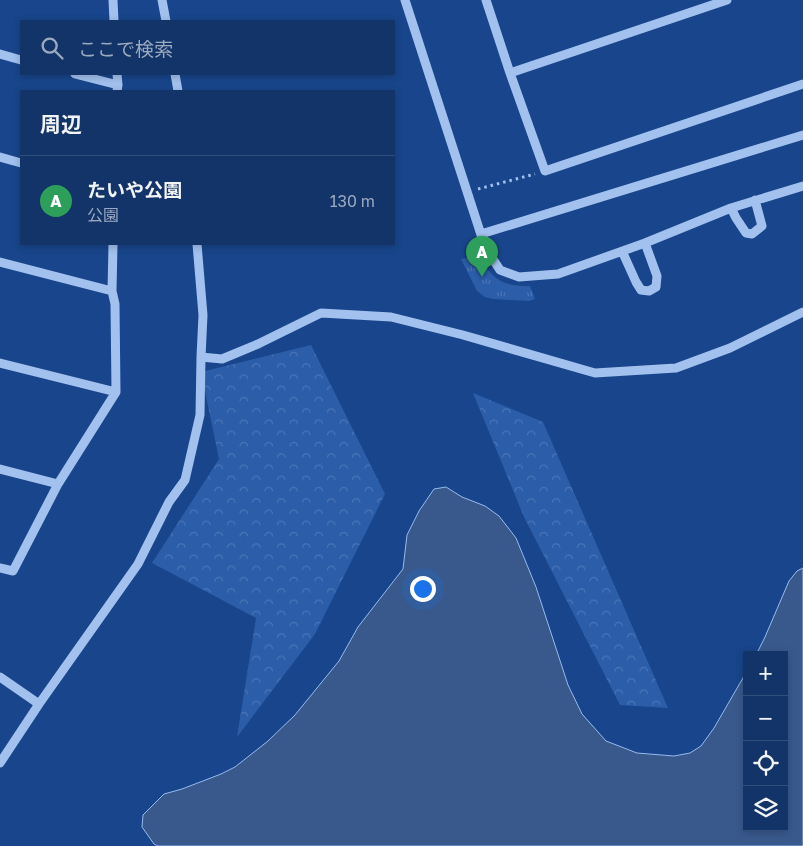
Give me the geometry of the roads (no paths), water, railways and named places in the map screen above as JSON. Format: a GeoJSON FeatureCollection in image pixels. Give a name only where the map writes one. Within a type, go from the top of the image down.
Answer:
{"type":"FeatureCollection","features":[{"type":"Feature","properties":{"kind":"street"},"geometry":{"type":"LineString","coordinates":[[113,0],[114,20]]}},
{"type":"Feature","properties":{"kind":"street"},"geometry":{"type":"LineString","coordinates":[[162,0],[166,20]]}},
{"type":"Feature","properties":{"kind":"street"},"geometry":{"type":"LineString","coordinates":[[405,0],[485,247],[500,270],[519,277],[558,274],[646,243],[731,208],[803,186]]}},
{"type":"Feature","properties":{"kind":"street"},"geometry":{"type":"LineString","coordinates":[[486,0],[545,171],[803,84]]}},
{"type":"Feature","properties":{"kind":"street"},"geometry":{"type":"LineString","coordinates":[[510,73],[727,0]]}},
{"type":"Feature","properties":{"kind":"street"},"geometry":{"type":"LineString","coordinates":[[0,54],[20,60]]}},
{"type":"Feature","properties":{"kind":"street"},"geometry":{"type":"LineString","coordinates":[[78,75],[117,88],[117,75]]}},
{"type":"Feature","properties":{"kind":"street"},"geometry":{"type":"LineString","coordinates":[[175,75],[178,90]]}},
{"type":"Feature","properties":{"kind":"street"},"geometry":{"type":"LineString","coordinates":[[481,234],[803,135]]}},
{"type":"Feature","properties":{"kind":"street"},"geometry":{"type":"LineString","coordinates":[[0,157],[20,163]]}},
{"type":"Feature","properties":{"kind":"street"},"geometry":{"type":"LineString","coordinates":[[731,208],[746,233],[752,234],[762,226],[755,200]]}},
{"type":"Feature","properties":{"kind":"street"},"geometry":{"type":"LineString","coordinates":[[622,251],[641,290],[649,291],[656,287],[657,276],[646,243]]}},
{"type":"Feature","properties":{"kind":"street"},"geometry":{"type":"LineString","coordinates":[[0,568],[13,571],[58,484],[116,392],[115,304],[112,291],[113,245]]}},
{"type":"Feature","properties":{"kind":"street"},"geometry":{"type":"LineString","coordinates":[[0,762],[138,564],[169,502],[185,480],[200,415],[200,357],[204,315],[197,245]]}},
{"type":"Feature","properties":{"kind":"street"},"geometry":{"type":"LineString","coordinates":[[0,262],[112,291]]}},
{"type":"Feature","properties":{"kind":"street"},"geometry":{"type":"LineString","coordinates":[[200,357],[222,359],[258,344],[321,313],[392,317],[595,373],[676,368],[730,348],[803,312]]}},
{"type":"Feature","properties":{"kind":"street"},"geometry":{"type":"LineString","coordinates":[[0,363],[116,392]]}},
{"type":"Feature","properties":{"kind":"street"},"geometry":{"type":"LineString","coordinates":[[0,469],[58,484]]}},
{"type":"Feature","properties":{"kind":"street"},"geometry":{"type":"LineString","coordinates":[[0,677],[39,704]]}},
{"type":"Feature","properties":{"kind":"place","name":"たいや公園"},"geometry":{"type":"Point","coordinates":[482,277]}}]}
